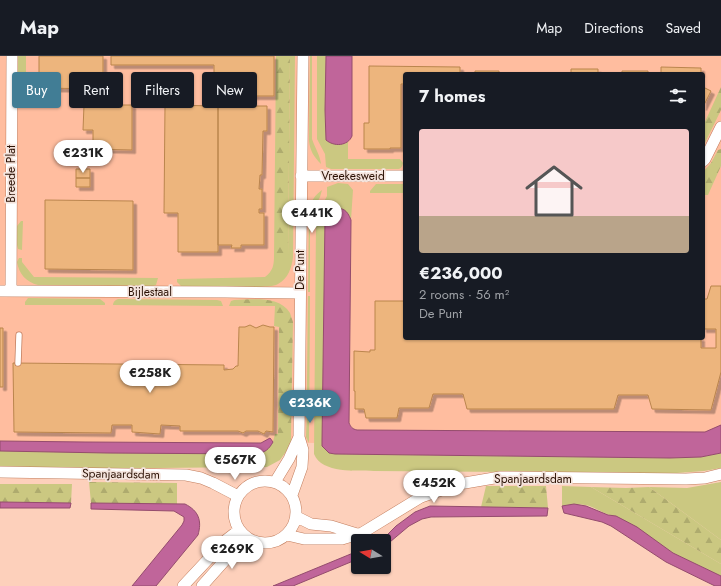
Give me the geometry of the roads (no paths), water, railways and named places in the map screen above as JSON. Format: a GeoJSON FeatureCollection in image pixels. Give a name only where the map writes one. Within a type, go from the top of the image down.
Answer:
{"type":"FeatureCollection","features":[{"type":"Feature","properties":{"kind":"street","name":"Breede Plat"},"geometry":{"type":"LineString","coordinates":[[5,291],[12,56]]}},
{"type":"Feature","properties":{"kind":"street","name":"De Punt"},"geometry":{"type":"LineString","coordinates":[[292,495],[302,467],[303,450],[299,437],[302,56]]}},
{"type":"Feature","properties":{"kind":"street"},"geometry":{"type":"LineString","coordinates":[[705,159],[721,127]]}},
{"type":"Feature","properties":{"kind":"street","name":"Vreekesweid"},"geometry":{"type":"LineString","coordinates":[[301,176],[403,176]]}},
{"type":"Feature","properties":{"kind":"street","name":"Bijlestaal"},"geometry":{"type":"LineString","coordinates":[[5,291],[226,292],[300,294]]}},
{"type":"Feature","properties":{"kind":"street","name":"De Punt"},"geometry":{"type":"LineString","coordinates":[[275,482],[289,460],[299,437]]}},
{"type":"Feature","properties":{"kind":"street","name":"Spanjaardsdam"},"geometry":{"type":"LineString","coordinates":[[0,472],[186,475],[201,478],[238,496]]}},
{"type":"Feature","properties":{"kind":"street","name":"Spanjaardsdam"},"geometry":{"type":"LineString","coordinates":[[357,534],[421,497],[459,484],[500,477],[686,479],[705,478],[721,474]]}},
{"type":"Feature","properties":{"kind":"street"},"geometry":{"type":"LineString","coordinates":[[268,480],[275,482],[292,495],[297,509],[297,517],[294,527],[288,535],[276,542],[262,544],[248,540],[239,530],[234,519],[234,507],[238,496],[246,487],[256,482],[268,480]]}},
{"type":"Feature","properties":{"kind":"street"},"geometry":{"type":"LineString","coordinates":[[297,517],[311,524],[331,526],[357,534]]}},
{"type":"Feature","properties":{"kind":"street"},"geometry":{"type":"LineString","coordinates":[[182,586],[226,540],[239,530]]}},
{"type":"Feature","properties":{"kind":"street","name":"Spanjaardsdam"},"geometry":{"type":"LineString","coordinates":[[288,535],[304,538],[342,540],[351,536]]}},
{"type":"Feature","properties":{"kind":"street"},"geometry":{"type":"LineString","coordinates":[[202,586],[236,549],[248,540]]}},
{"type":"Feature","properties":{"kind":"lane"},"geometry":{"type":"LineString","coordinates":[[18,363],[19,335]]}}]}
